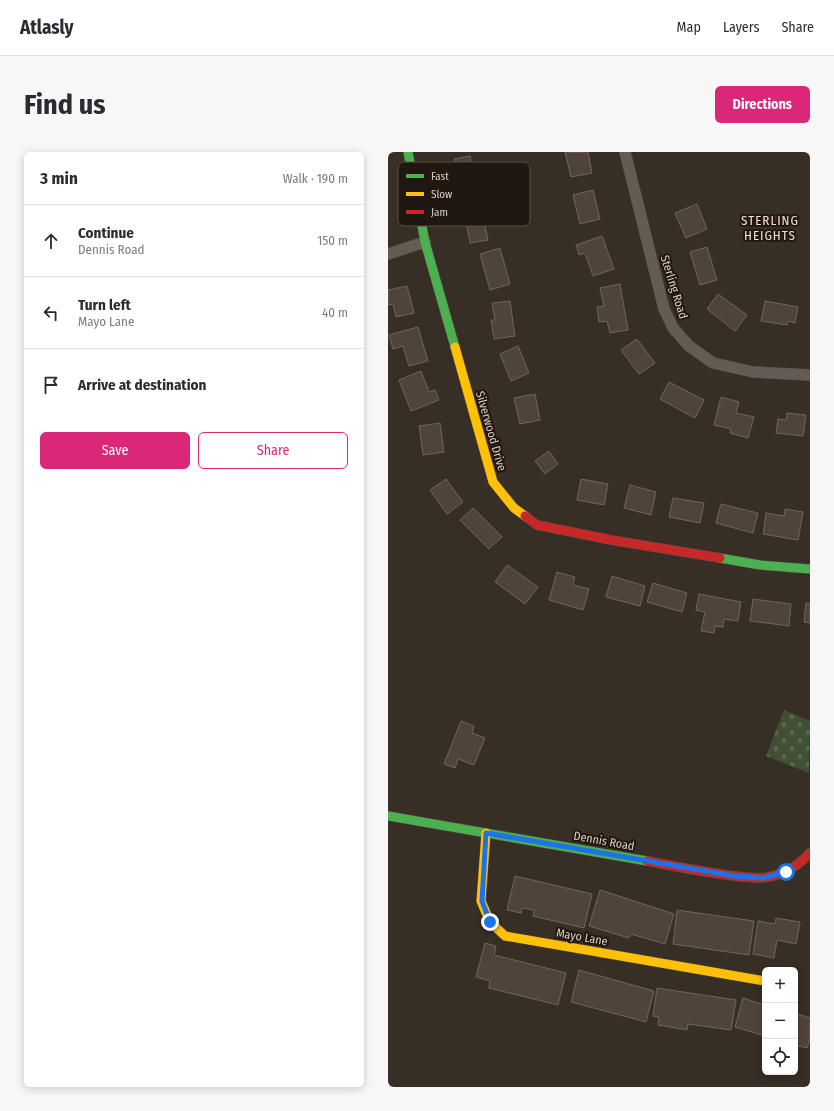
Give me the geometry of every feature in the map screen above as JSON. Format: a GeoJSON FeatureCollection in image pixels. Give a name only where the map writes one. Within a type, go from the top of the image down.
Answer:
{"type":"FeatureCollection","features":[{"type":"Feature","properties":{"kind":"street","name":"Silverwood Drive"},"geometry":{"type":"LineString","coordinates":[[408,152],[410,162]]}},
{"type":"Feature","properties":{"kind":"street","name":"Sterling Road"},"geometry":{"type":"LineString","coordinates":[[625,152],[664,309],[673,328],[689,346],[713,363],[753,372],[810,375]]}},
{"type":"Feature","properties":{"kind":"street","name":"Silverwood Drive"},"geometry":{"type":"LineString","coordinates":[[422,226],[425,242],[493,482],[514,508],[537,525],[611,540],[760,565],[810,569]]}},
{"type":"Feature","properties":{"kind":"street"},"geometry":{"type":"LineString","coordinates":[[388,254],[425,242]]}},
{"type":"Feature","properties":{"kind":"street","name":"Dennis Road"},"geometry":{"type":"LineString","coordinates":[[388,816],[734,876],[763,878],[786,872],[806,858],[810,853]]}},
{"type":"Feature","properties":{"kind":"street","name":"Mayo Lane"},"geometry":{"type":"LineString","coordinates":[[486,833],[482,901],[490,922],[506,936],[762,980]]}},
{"type":"Feature","properties":{"kind":"green space"},"geometry":{"type":"Polygon","coordinates":[[[784,710],[810,721],[809,773],[766,756],[784,710]]]}},
{"type":"Feature","properties":{"kind":"building"},"geometry":{"type":"Polygon","coordinates":[[[565,152],[588,152],[592,173],[571,177],[565,152]]]}},
{"type":"Feature","properties":{"kind":"building"},"geometry":{"type":"Polygon","coordinates":[[[470,156],[471,162],[455,162],[454,159],[470,156]]]}},
{"type":"Feature","properties":{"kind":"building"},"geometry":{"type":"Polygon","coordinates":[[[593,190],[600,219],[580,224],[573,195],[593,190]]]}},
{"type":"Feature","properties":{"kind":"building"},"geometry":{"type":"Polygon","coordinates":[[[697,204],[707,229],[686,238],[675,213],[697,204]]]}},
{"type":"Feature","properties":{"kind":"building"},"geometry":{"type":"Polygon","coordinates":[[[467,226],[485,226],[488,240],[470,243],[467,226]]]}},
{"type":"Feature","properties":{"kind":"building"},"geometry":{"type":"Polygon","coordinates":[[[602,236],[614,269],[593,276],[585,253],[579,255],[576,245],[602,236]]]}},
{"type":"Feature","properties":{"kind":"building"},"geometry":{"type":"Polygon","coordinates":[[[707,247],[717,280],[700,285],[690,252],[707,247]]]}},
{"type":"Feature","properties":{"kind":"building"},"geometry":{"type":"Polygon","coordinates":[[[500,248],[510,284],[490,290],[480,254],[500,248]]]}},
{"type":"Feature","properties":{"kind":"building"},"geometry":{"type":"Polygon","coordinates":[[[620,284],[628,330],[610,333],[607,321],[599,322],[597,307],[604,306],[600,288],[620,284]]]}},
{"type":"Feature","properties":{"kind":"building"},"geometry":{"type":"Polygon","coordinates":[[[407,286],[414,313],[396,317],[393,304],[388,305],[388,290],[407,286]]]}},
{"type":"Feature","properties":{"kind":"building"},"geometry":{"type":"Polygon","coordinates":[[[718,294],[747,315],[735,331],[707,309],[718,294]]]}},
{"type":"Feature","properties":{"kind":"building"},"geometry":{"type":"Polygon","coordinates":[[[510,301],[515,336],[494,339],[491,320],[495,320],[492,303],[510,301]]]}},
{"type":"Feature","properties":{"kind":"building"},"geometry":{"type":"Polygon","coordinates":[[[765,301],[798,307],[795,323],[788,321],[787,325],[761,321],[765,301]]]}},
{"type":"Feature","properties":{"kind":"building"},"geometry":{"type":"Polygon","coordinates":[[[418,327],[428,361],[409,366],[403,346],[393,349],[389,335],[418,327]]]}},
{"type":"Feature","properties":{"kind":"building"},"geometry":{"type":"Polygon","coordinates":[[[637,339],[655,363],[639,374],[621,350],[637,339]]]}},
{"type":"Feature","properties":{"kind":"building"},"geometry":{"type":"Polygon","coordinates":[[[518,346],[529,373],[511,381],[500,354],[518,346]]]}},
{"type":"Feature","properties":{"kind":"building"},"geometry":{"type":"Polygon","coordinates":[[[421,371],[429,392],[435,390],[439,400],[411,411],[399,380],[421,371]]]}},
{"type":"Feature","properties":{"kind":"building"},"geometry":{"type":"Polygon","coordinates":[[[669,382],[704,400],[695,418],[660,399],[669,382]]]}},
{"type":"Feature","properties":{"kind":"building"},"geometry":{"type":"Polygon","coordinates":[[[535,394],[540,420],[520,424],[514,398],[535,394]]]}},
{"type":"Feature","properties":{"kind":"building"},"geometry":{"type":"Polygon","coordinates":[[[721,397],[739,402],[736,413],[754,417],[748,438],[730,433],[731,429],[714,425],[721,397]]]}},
{"type":"Feature","properties":{"kind":"building"},"geometry":{"type":"Polygon","coordinates":[[[787,413],[806,415],[803,436],[776,433],[778,419],[786,420],[787,413]]]}},
{"type":"Feature","properties":{"kind":"building"},"geometry":{"type":"Polygon","coordinates":[[[440,423],[444,452],[423,455],[419,426],[440,423]]]}},
{"type":"Feature","properties":{"kind":"building"},"geometry":{"type":"Polygon","coordinates":[[[549,451],[558,464],[545,474],[535,461],[549,451]]]}},
{"type":"Feature","properties":{"kind":"building"},"geometry":{"type":"Polygon","coordinates":[[[446,479],[463,502],[447,514],[430,490],[446,479]]]}},
{"type":"Feature","properties":{"kind":"building"},"geometry":{"type":"Polygon","coordinates":[[[581,479],[608,484],[604,505],[577,500],[581,479]]]}},
{"type":"Feature","properties":{"kind":"building"},"geometry":{"type":"Polygon","coordinates":[[[630,485],[656,492],[651,515],[624,508],[630,485]]]}},
{"type":"Feature","properties":{"kind":"building"},"geometry":{"type":"Polygon","coordinates":[[[673,498],[704,503],[700,523],[669,517],[673,498]]]}},
{"type":"Feature","properties":{"kind":"building"},"geometry":{"type":"Polygon","coordinates":[[[721,504],[758,513],[753,533],[716,523],[721,504]]]}},
{"type":"Feature","properties":{"kind":"building"},"geometry":{"type":"Polygon","coordinates":[[[473,508],[502,537],[489,549],[460,520],[473,508]]]}},
{"type":"Feature","properties":{"kind":"building"},"geometry":{"type":"Polygon","coordinates":[[[785,509],[803,512],[798,540],[763,534],[766,513],[784,516],[785,509]]]}},
{"type":"Feature","properties":{"kind":"building"},"geometry":{"type":"Polygon","coordinates":[[[507,565],[538,587],[525,604],[495,582],[507,565]]]}},
{"type":"Feature","properties":{"kind":"building"},"geometry":{"type":"Polygon","coordinates":[[[557,572],[575,577],[573,585],[589,589],[583,610],[549,600],[557,572]]]}},
{"type":"Feature","properties":{"kind":"building"},"geometry":{"type":"Polygon","coordinates":[[[612,576],[645,586],[640,606],[606,597],[612,576]]]}},
{"type":"Feature","properties":{"kind":"building"},"geometry":{"type":"Polygon","coordinates":[[[653,583],[687,593],[682,612],[647,602],[653,583]]]}},
{"type":"Feature","properties":{"kind":"building"},"geometry":{"type":"Polygon","coordinates":[[[699,594],[741,602],[738,621],[724,619],[723,627],[715,626],[714,633],[701,631],[705,612],[696,610],[699,594]]]}},
{"type":"Feature","properties":{"kind":"building"},"geometry":{"type":"Polygon","coordinates":[[[753,599],[791,604],[789,626],[750,621],[753,599]]]}},
{"type":"Feature","properties":{"kind":"building"},"geometry":{"type":"Polygon","coordinates":[[[806,603],[810,604],[810,623],[804,622],[806,603]]]}},
{"type":"Feature","properties":{"kind":"building"},"geometry":{"type":"Polygon","coordinates":[[[461,721],[474,726],[472,733],[485,738],[474,765],[458,759],[455,768],[444,764],[461,721]]]}},
{"type":"Feature","properties":{"kind":"building"},"geometry":{"type":"Polygon","coordinates":[[[515,876],[592,894],[584,928],[533,916],[534,910],[522,908],[521,913],[507,910],[515,876]]]}},
{"type":"Feature","properties":{"kind":"building"},"geometry":{"type":"Polygon","coordinates":[[[600,890],[674,914],[665,944],[631,934],[629,938],[589,926],[600,890]]]}},
{"type":"Feature","properties":{"kind":"building"},"geometry":{"type":"Polygon","coordinates":[[[677,910],[754,921],[749,955],[673,944],[677,910]]]}},
{"type":"Feature","properties":{"kind":"building"},"geometry":{"type":"Polygon","coordinates":[[[776,918],[800,922],[796,944],[777,940],[774,958],[753,954],[758,921],[775,924],[776,918]]]}},
{"type":"Feature","properties":{"kind":"building"},"geometry":{"type":"Polygon","coordinates":[[[485,943],[496,946],[494,955],[566,973],[558,1005],[489,988],[490,981],[476,977],[485,943]]]}},
{"type":"Feature","properties":{"kind":"building"},"geometry":{"type":"Polygon","coordinates":[[[579,970],[654,991],[646,1022],[571,1002],[579,970]]]}},
{"type":"Feature","properties":{"kind":"building"},"geometry":{"type":"Polygon","coordinates":[[[657,988],[736,1000],[731,1030],[688,1024],[687,1030],[658,1025],[659,1017],[653,1016],[657,988]]]}},
{"type":"Feature","properties":{"kind":"building"},"geometry":{"type":"Polygon","coordinates":[[[743,998],[762,1004],[762,1035],[735,1027],[743,998]]]}},
{"type":"Feature","properties":{"kind":"building"},"geometry":{"type":"Polygon","coordinates":[[[798,1014],[810,1018],[810,1039],[807,1048],[798,1046],[798,1014]]]}},
{"type":"Feature","properties":{"kind":"traffic: fast"},"geometry":{"type":"LineString","coordinates":[[408,152],[410,162]]}},
{"type":"Feature","properties":{"kind":"traffic: fast"},"geometry":{"type":"LineString","coordinates":[[422,226],[425,242],[455,347]]}},
{"type":"Feature","properties":{"kind":"traffic: fast"},"geometry":{"type":"LineString","coordinates":[[720,558],[760,565],[810,569]]}},
{"type":"Feature","properties":{"kind":"traffic: fast"},"geometry":{"type":"LineString","coordinates":[[388,816],[647,861]]}},
{"type":"Feature","properties":{"kind":"traffic: slow"},"geometry":{"type":"LineString","coordinates":[[455,347],[493,482],[514,508],[525,516]]}},
{"type":"Feature","properties":{"kind":"traffic: slow"},"geometry":{"type":"LineString","coordinates":[[486,833],[481,901],[490,922],[505,936],[762,980]]}},
{"type":"Feature","properties":{"kind":"traffic: jam"},"geometry":{"type":"LineString","coordinates":[[525,516],[537,525],[611,540],[720,558]]}},
{"type":"Feature","properties":{"kind":"traffic: jam"},"geometry":{"type":"LineString","coordinates":[[647,861],[720,874],[762,878],[774,876],[786,871],[810,853]]}},
{"type":"Feature","properties":{"kind":"district","name":"STERLING HEIGHTS"},"geometry":{"type":"Point","coordinates":[770,228]}},
{"type":"Feature","properties":{"kind":"route"},"geometry":{"type":"LineString","coordinates":[[490,922],[482,901],[486,833],[734,876],[763,878],[786,872]]}}]}
